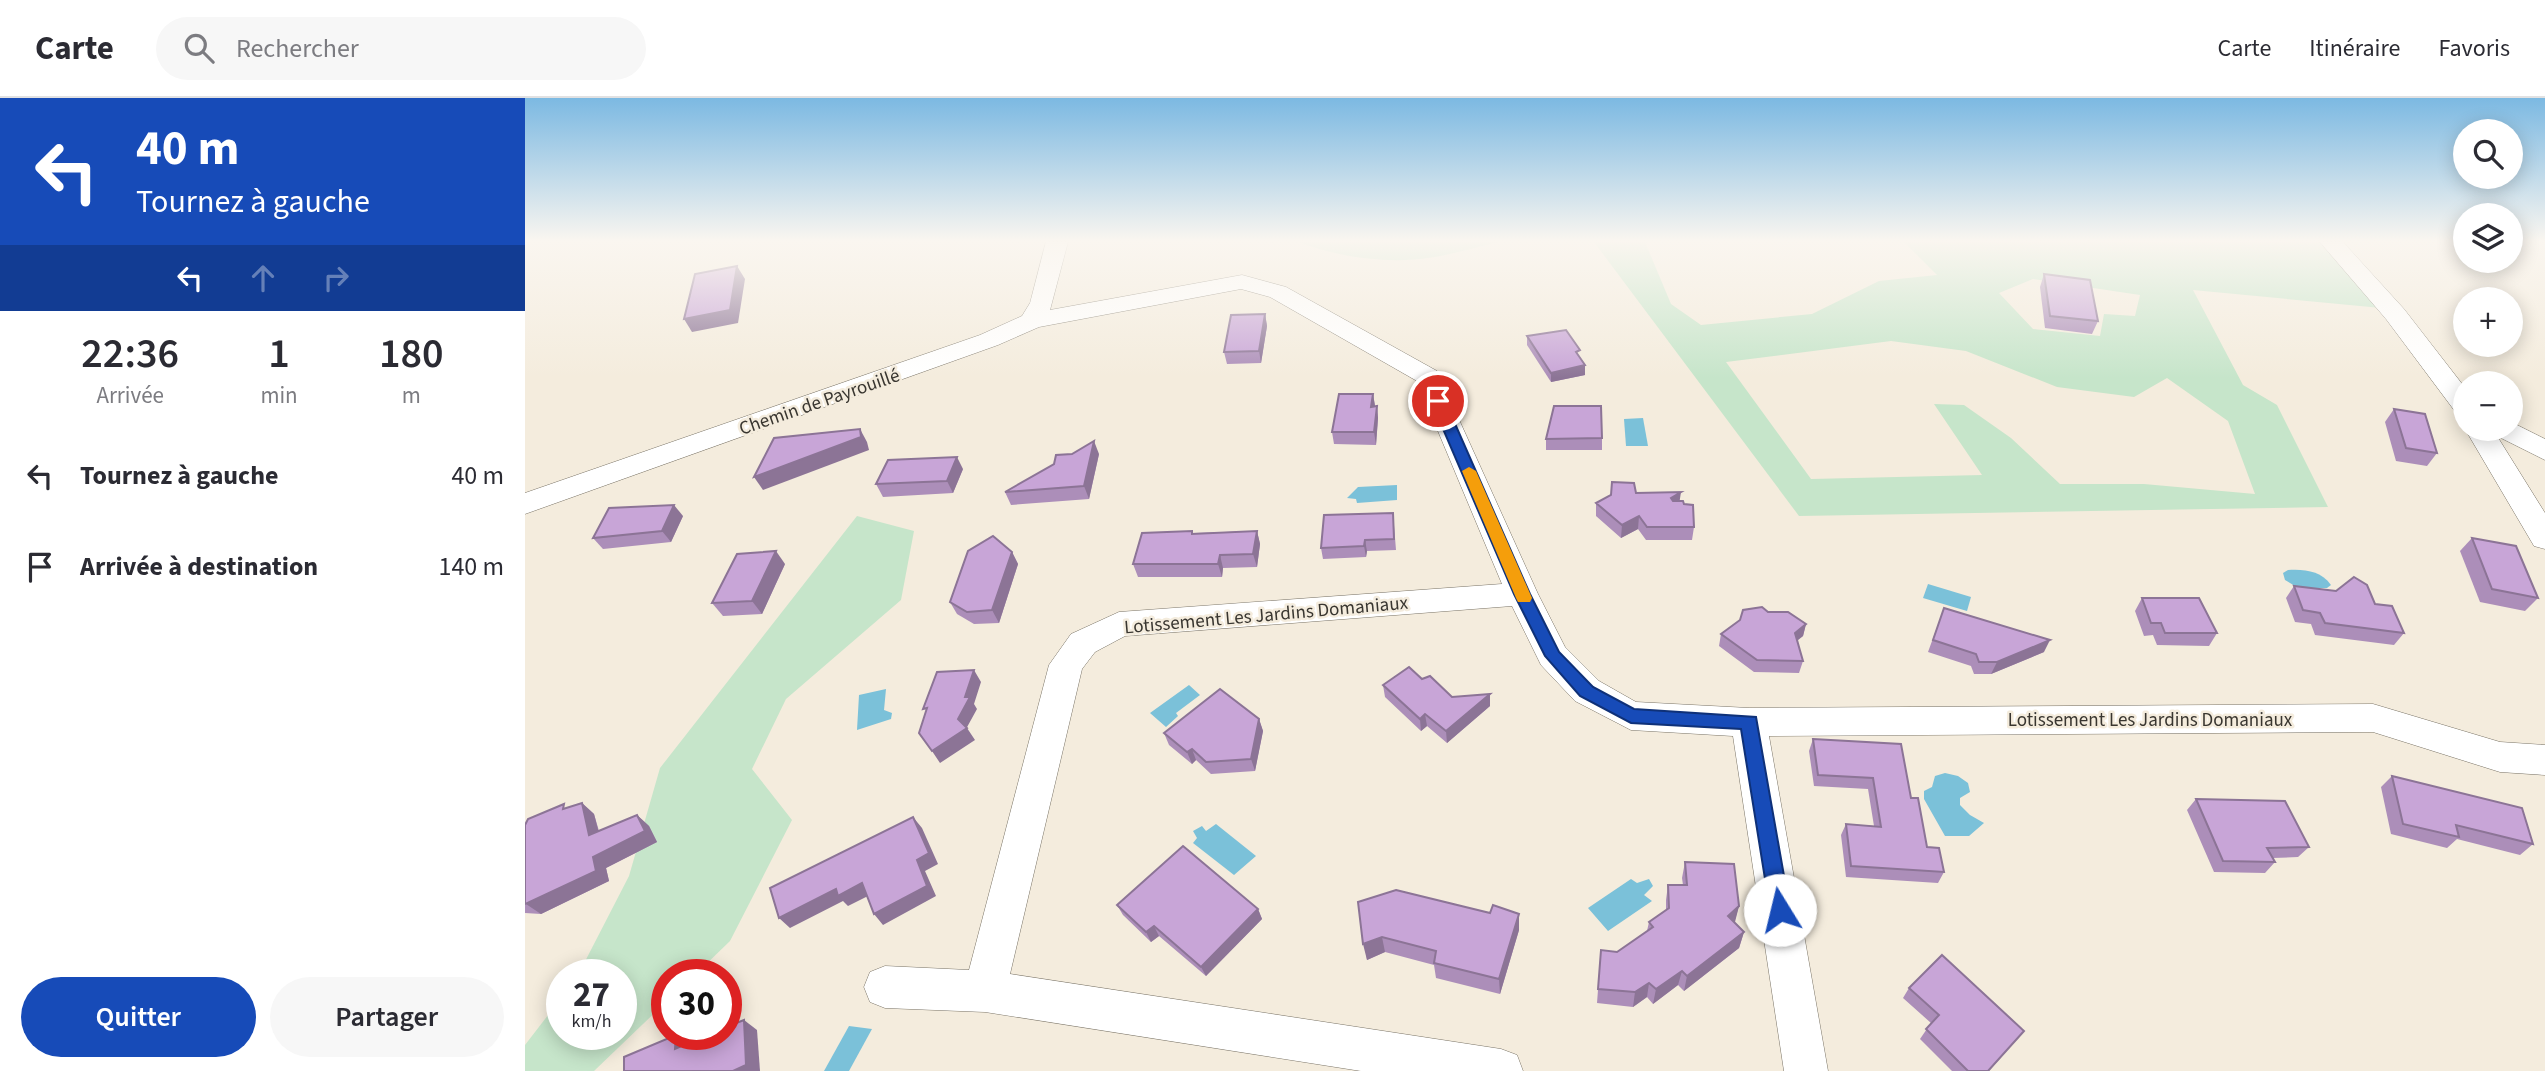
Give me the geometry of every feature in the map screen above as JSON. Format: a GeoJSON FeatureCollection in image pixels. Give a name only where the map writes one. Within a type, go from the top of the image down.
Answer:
{"type":"FeatureCollection","features":[{"type":"Feature","properties":{"kind":"street"},"geometry":{"type":"LineString","coordinates":[[1032,321],[1042,303],[1046,287]]}},
{"type":"Feature","properties":{"kind":"street","name":"Lotissement Les Jardins Domaniaux"},"geometry":{"type":"LineString","coordinates":[[1032,321],[1213,287]]}},
{"type":"Feature","properties":{"kind":"street","name":"Lotissement Les Jardins Domaniaux"},"geometry":{"type":"LineString","coordinates":[[1261,287],[1278,292],[1428,377],[1522,594],[1553,656],[1587,691],[1631,716],[1749,722],[2373,718],[2500,757],[2545,760]]}},
{"type":"Feature","properties":{"kind":"street"},"geometry":{"type":"LineString","coordinates":[[2370,287],[2453,391]]}},
{"type":"Feature","properties":{"kind":"street","name":"Chemin de Payrouillé"},"geometry":{"type":"LineString","coordinates":[[525,504],[989,340],[1032,321]]}},
{"type":"Feature","properties":{"kind":"street"},"geometry":{"type":"LineString","coordinates":[[2523,439],[2545,451]]}},
{"type":"Feature","properties":{"kind":"street"},"geometry":{"type":"LineString","coordinates":[[2486,441],[2545,538]]}},
{"type":"Feature","properties":{"kind":"street","name":"Lotissement Les Jardins Domaniaux"},"geometry":{"type":"LineString","coordinates":[[985,991],[1066,665],[1083,643],[1119,624],[1522,594]]}},
{"type":"Feature","properties":{"kind":"street"},"geometry":{"type":"LineString","coordinates":[[1749,722],[1806,1071]]}},
{"type":"Feature","properties":{"kind":"street"},"geometry":{"type":"LineString","coordinates":[[885,987],[985,991],[1501,1071]]}},
{"type":"Feature","properties":{"kind":"green space"},"geometry":{"type":"Polygon","coordinates":[[[1628,287],[1664,287],[1671,304],[1701,325],[1812,314],[1866,287],[2013,287],[1999,293],[2033,329],[2100,336],[2104,314],[2135,316],[2140,295],[2089,287],[2363,287],[2381,308],[2193,290],[2243,385],[2277,405],[2328,507],[1799,516],[1628,287]],[[1891,341],[1726,362],[1811,479],[1982,475],[1934,404],[1964,405],[2011,438],[2060,484],[2144,484],[2255,494],[2228,421],[2167,378],[2134,397],[2057,387],[1966,351],[1891,341]]]}},
{"type":"Feature","properties":{"kind":"green space"},"geometry":{"type":"Polygon","coordinates":[[[857,516],[914,531],[901,600],[786,699],[752,769],[792,820],[730,941],[711,959],[651,959],[651,1016],[637,1030],[637,959],[586,959],[629,876],[660,768],[857,516]]]}},
{"type":"Feature","properties":{"kind":"green space"},"geometry":{"type":"Polygon","coordinates":[[[546,1018],[546,1050],[616,1050],[594,1071],[525,1071],[525,1045],[546,1018]]]}},
{"type":"Feature","properties":{"kind":"water"},"geometry":{"type":"Polygon","coordinates":[[[1643,418],[1648,446],[1626,446],[1624,419],[1643,418]]]}},
{"type":"Feature","properties":{"kind":"water"},"geometry":{"type":"Polygon","coordinates":[[[1397,485],[1397,500],[1357,503],[1356,499],[1347,498],[1358,487],[1397,485]]]}},
{"type":"Feature","properties":{"kind":"water"},"geometry":{"type":"Polygon","coordinates":[[[2288,570],[2312,572],[2331,585],[2327,588],[2298,588],[2285,580],[2283,573],[2288,570]]]}},
{"type":"Feature","properties":{"kind":"water"},"geometry":{"type":"Polygon","coordinates":[[[1928,584],[1971,597],[1967,611],[1923,598],[1928,584]]]}},
{"type":"Feature","properties":{"kind":"water"},"geometry":{"type":"Polygon","coordinates":[[[1189,685],[1200,695],[1176,713],[1178,716],[1166,727],[1150,713],[1189,685]]]}},
{"type":"Feature","properties":{"kind":"water"},"geometry":{"type":"Polygon","coordinates":[[[886,689],[884,710],[892,713],[891,719],[857,730],[859,695],[886,689]]]}},
{"type":"Feature","properties":{"kind":"water"},"geometry":{"type":"Polygon","coordinates":[[[1945,773],[1958,776],[1968,783],[1970,792],[1960,798],[1960,805],[1984,823],[1969,836],[1945,836],[1924,799],[1924,791],[1932,787],[1935,776],[1945,773]]]}},
{"type":"Feature","properties":{"kind":"water"},"geometry":{"type":"Polygon","coordinates":[[[1216,824],[1256,856],[1234,875],[1193,843],[1197,838],[1193,831],[1202,826],[1206,831],[1216,824]]]}},
{"type":"Feature","properties":{"kind":"water"},"geometry":{"type":"Polygon","coordinates":[[[1631,879],[1637,883],[1649,879],[1653,886],[1644,895],[1652,901],[1608,931],[1588,908],[1631,879]]]}},
{"type":"Feature","properties":{"kind":"water"},"geometry":{"type":"Polygon","coordinates":[[[849,1026],[872,1029],[849,1071],[824,1071],[849,1026]]]}},
{"type":"Feature","properties":{"kind":"building"},"geometry":{"type":"Polygon","coordinates":[[[692,287],[734,287],[730,310],[684,319],[692,287]]]}},
{"type":"Feature","properties":{"kind":"building"},"geometry":{"type":"Polygon","coordinates":[[[2046,287],[2091,287],[2098,321],[2050,316],[2046,287]]]}},
{"type":"Feature","properties":{"kind":"building"},"geometry":{"type":"Polygon","coordinates":[[[1265,314],[1259,351],[1224,352],[1231,315],[1265,314]]]}},
{"type":"Feature","properties":{"kind":"building"},"geometry":{"type":"Polygon","coordinates":[[[1566,330],[1580,350],[1576,352],[1585,365],[1551,373],[1527,336],[1566,330]]]}},
{"type":"Feature","properties":{"kind":"building"},"geometry":{"type":"Polygon","coordinates":[[[1339,394],[1373,394],[1371,407],[1377,406],[1374,432],[1332,432],[1339,394]]]}},
{"type":"Feature","properties":{"kind":"building"},"geometry":{"type":"Polygon","coordinates":[[[1554,406],[1601,406],[1602,438],[1546,439],[1554,406]]]}},
{"type":"Feature","properties":{"kind":"building"},"geometry":{"type":"Polygon","coordinates":[[[2394,409],[2425,414],[2437,453],[2406,448],[2394,409]]]}},
{"type":"Feature","properties":{"kind":"building"},"geometry":{"type":"Polygon","coordinates":[[[860,429],[861,437],[754,477],[774,438],[860,429]]]}},
{"type":"Feature","properties":{"kind":"building"},"geometry":{"type":"Polygon","coordinates":[[[1094,441],[1084,486],[1005,492],[1054,464],[1056,455],[1072,454],[1094,441]]]}},
{"type":"Feature","properties":{"kind":"building"},"geometry":{"type":"Polygon","coordinates":[[[957,457],[947,481],[876,484],[888,460],[957,457]]]}},
{"type":"Feature","properties":{"kind":"building"},"geometry":{"type":"Polygon","coordinates":[[[1612,482],[1634,483],[1636,493],[1681,492],[1671,498],[1673,501],[1693,505],[1694,527],[1647,527],[1639,516],[1622,525],[1596,503],[1611,495],[1612,482]]]}},
{"type":"Feature","properties":{"kind":"building"},"geometry":{"type":"Polygon","coordinates":[[[674,505],[662,531],[593,538],[609,508],[674,505]]]}},
{"type":"Feature","properties":{"kind":"building"},"geometry":{"type":"Polygon","coordinates":[[[1393,513],[1394,539],[1365,540],[1364,546],[1321,548],[1324,515],[1393,513]]]}},
{"type":"Feature","properties":{"kind":"building"},"geometry":{"type":"Polygon","coordinates":[[[1192,531],[1192,534],[1257,531],[1253,554],[1220,555],[1218,564],[1133,564],[1142,533],[1192,531]]]}},
{"type":"Feature","properties":{"kind":"building"},"geometry":{"type":"Polygon","coordinates":[[[993,536],[1012,552],[992,610],[967,612],[950,602],[968,551],[993,536]]]}},
{"type":"Feature","properties":{"kind":"building"},"geometry":{"type":"Polygon","coordinates":[[[2472,538],[2516,546],[2538,598],[2492,589],[2472,538]]]}},
{"type":"Feature","properties":{"kind":"building"},"geometry":{"type":"Polygon","coordinates":[[[776,551],[752,601],[712,603],[737,554],[776,551]]]}},
{"type":"Feature","properties":{"kind":"building"},"geometry":{"type":"Polygon","coordinates":[[[2354,577],[2367,585],[2375,604],[2392,606],[2404,633],[2325,623],[2320,613],[2303,610],[2294,586],[2336,591],[2354,577]]]}},
{"type":"Feature","properties":{"kind":"building"},"geometry":{"type":"Polygon","coordinates":[[[2142,598],[2199,598],[2217,633],[2165,633],[2161,623],[2151,623],[2142,598]]]}},
{"type":"Feature","properties":{"kind":"building"},"geometry":{"type":"Polygon","coordinates":[[[1762,607],[1768,612],[1788,612],[1806,624],[1795,633],[1803,661],[1757,660],[1721,634],[1740,620],[1743,610],[1762,607]]]}},
{"type":"Feature","properties":{"kind":"building"},"geometry":{"type":"Polygon","coordinates":[[[1944,608],[2050,640],[1997,662],[1979,662],[1976,654],[1933,640],[1944,608]]]}},
{"type":"Feature","properties":{"kind":"building"},"geometry":{"type":"Polygon","coordinates":[[[1409,667],[1422,679],[1430,676],[1452,697],[1490,694],[1446,731],[1425,714],[1420,719],[1383,685],[1409,667]]]}},
{"type":"Feature","properties":{"kind":"building"},"geometry":{"type":"Polygon","coordinates":[[[974,670],[965,697],[970,697],[958,719],[967,728],[932,751],[919,733],[927,708],[923,709],[937,672],[974,670]]]}},
{"type":"Feature","properties":{"kind":"building"},"geometry":{"type":"Polygon","coordinates":[[[1220,689],[1259,719],[1251,759],[1206,762],[1192,749],[1187,752],[1164,733],[1220,689]]]}},
{"type":"Feature","properties":{"kind":"building"},"geometry":{"type":"Polygon","coordinates":[[[1813,739],[1901,744],[1911,798],[1918,798],[1927,847],[1939,848],[1944,872],[1851,866],[1846,824],[1881,827],[1873,778],[1818,775],[1813,739]]]}},
{"type":"Feature","properties":{"kind":"building"},"geometry":{"type":"Polygon","coordinates":[[[2392,776],[2522,808],[2533,844],[2456,825],[2459,837],[2403,824],[2392,776]]]}},
{"type":"Feature","properties":{"kind":"building"},"geometry":{"type":"Polygon","coordinates":[[[2196,799],[2285,801],[2309,847],[2267,848],[2275,862],[2223,861],[2196,799]]]}},
{"type":"Feature","properties":{"kind":"building"},"geometry":{"type":"Polygon","coordinates":[[[582,803],[589,835],[637,815],[645,831],[593,857],[596,871],[525,904],[525,825],[528,819],[564,804],[563,809],[582,803]]]}},
{"type":"Feature","properties":{"kind":"building"},"geometry":{"type":"Polygon","coordinates":[[[913,817],[929,853],[917,860],[927,886],[874,914],[862,883],[838,896],[836,889],[779,918],[770,888],[913,817]]]}},
{"type":"Feature","properties":{"kind":"building"},"geometry":{"type":"Polygon","coordinates":[[[1183,846],[1258,909],[1201,967],[1154,926],[1146,932],[1117,905],[1183,846]]]}},
{"type":"Feature","properties":{"kind":"building"},"geometry":{"type":"Polygon","coordinates":[[[1685,862],[1734,864],[1739,906],[1728,916],[1744,932],[1687,976],[1682,971],[1656,989],[1649,983],[1635,992],[1598,989],[1601,950],[1617,952],[1653,927],[1649,922],[1669,908],[1668,885],[1687,885],[1685,862]]]}},
{"type":"Feature","properties":{"kind":"building"},"geometry":{"type":"Polygon","coordinates":[[[1396,890],[1490,913],[1493,905],[1519,914],[1499,979],[1434,963],[1436,951],[1382,937],[1363,944],[1358,902],[1396,890]]]}},
{"type":"Feature","properties":{"kind":"building"},"geometry":{"type":"Polygon","coordinates":[[[1942,955],[2024,1031],[1988,1071],[1968,1071],[1926,1029],[1939,1015],[1909,988],[1942,955]]]}},
{"type":"Feature","properties":{"kind":"building"},"geometry":{"type":"Polygon","coordinates":[[[744,1020],[746,1065],[733,1071],[624,1071],[624,1057],[651,1046],[651,1050],[742,1050],[744,1020]]]}},
{"type":"Feature","properties":{"kind":"slow traffic"},"geometry":{"type":"LineString","coordinates":[[1469,471],[1524,598]]}},
{"type":"Feature","properties":{"kind":"route"},"geometry":{"type":"LineString","coordinates":[[1438,401],[1522,594],[1553,656],[1587,691],[1631,716],[1749,722],[1780,910]]}}]}
